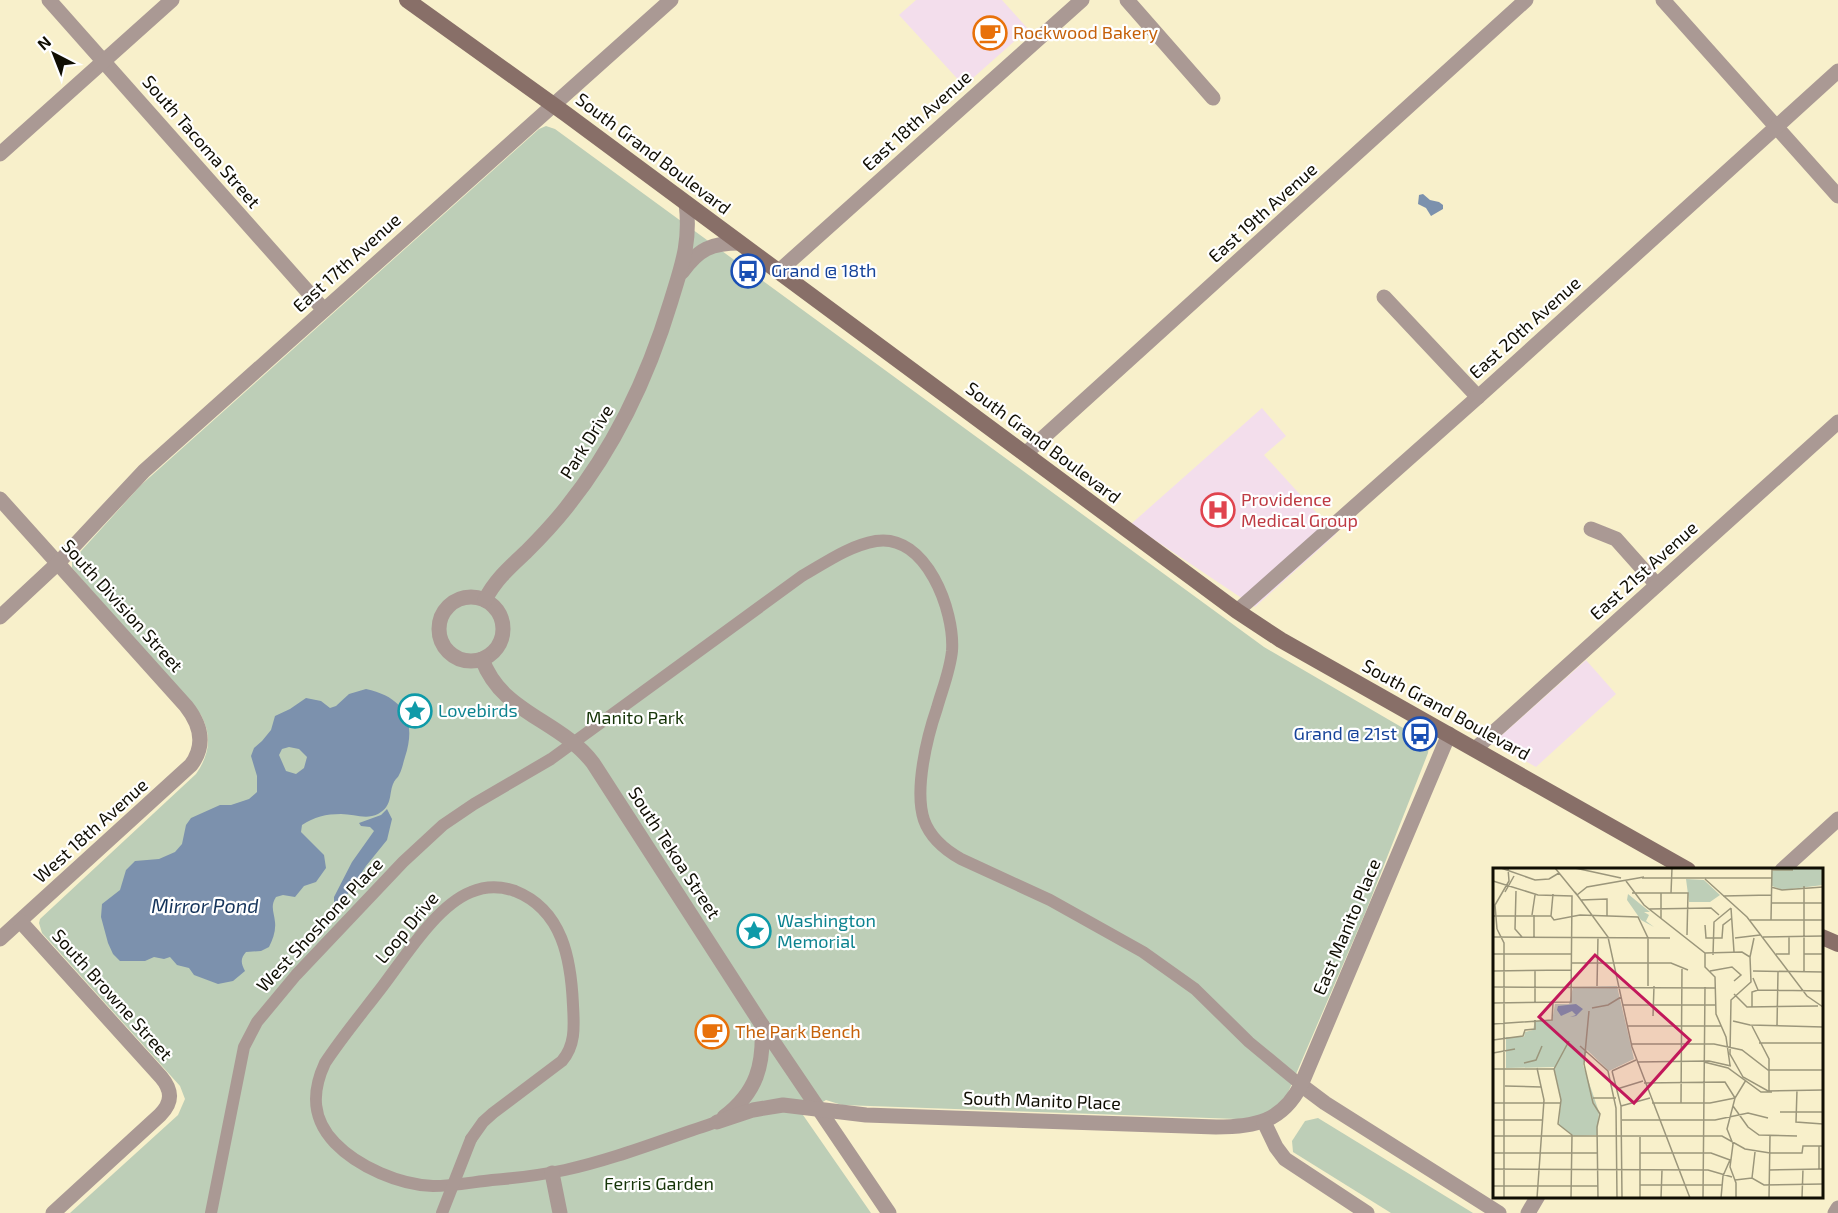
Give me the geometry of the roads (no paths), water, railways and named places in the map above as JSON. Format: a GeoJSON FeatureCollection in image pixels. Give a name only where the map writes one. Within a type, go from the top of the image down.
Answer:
{"type":"FeatureCollection","features":[{"type":"Feature","properties":{"kind":"main road","name":"South Grand Boulevard"},"geometry":{"type":"LineString","coordinates":[[407,0],[553,105],[1237,611],[1281,640],[1684,868]]}},
{"type":"Feature","properties":{"kind":"main road"},"geometry":{"type":"LineString","coordinates":[[1823,938],[1838,944]]}},
{"type":"Feature","properties":{"kind":"street","name":"South Tacoma Street"},"geometry":{"type":"LineString","coordinates":[[49,0],[324,310]]}},
{"type":"Feature","properties":{"kind":"street"},"geometry":{"type":"LineString","coordinates":[[0,154],[172,0]]}},
{"type":"Feature","properties":{"kind":"street","name":"East 17th Avenue"},"geometry":{"type":"LineString","coordinates":[[0,616],[58,563],[132,482],[671,0]]}},
{"type":"Feature","properties":{"kind":"street","name":"East 18th Avenue"},"geometry":{"type":"LineString","coordinates":[[778,272],[1082,0]]}},
{"type":"Feature","properties":{"kind":"street"},"geometry":{"type":"LineString","coordinates":[[1127,0],[1213,98]]}},
{"type":"Feature","properties":{"kind":"street","name":"East 19th Avenue"},"geometry":{"type":"LineString","coordinates":[[1025,454],[1526,0]]}},
{"type":"Feature","properties":{"kind":"street"},"geometry":{"type":"LineString","coordinates":[[1663,0],[1838,196]]}},
{"type":"Feature","properties":{"kind":"street","name":"East 20th Avenue"},"geometry":{"type":"LineString","coordinates":[[1237,611],[1478,397],[1838,71]]}},
{"type":"Feature","properties":{"kind":"street","name":"Park Drive"},"geometry":{"type":"LineString","coordinates":[[485,600],[498,578],[539,539],[567,507],[594,472],[615,438],[646,374],[661,336],[688,242],[686,203]]}},
{"type":"Feature","properties":{"kind":"street","name":"Park Drive"},"geometry":{"type":"LineString","coordinates":[[678,277],[692,260],[707,248],[720,244],[740,243]]}},
{"type":"Feature","properties":{"kind":"street"},"geometry":{"type":"LineString","coordinates":[[1384,297],[1478,397]]}},
{"type":"Feature","properties":{"kind":"street","name":"East 21st Avenue"},"geometry":{"type":"LineString","coordinates":[[1475,749],[1838,422]]}},
{"type":"Feature","properties":{"kind":"street","name":"South Division Street"},"geometry":{"type":"LineString","coordinates":[[0,499],[186,706],[198,725],[201,746]]}},
{"type":"Feature","properties":{"kind":"street"},"geometry":{"type":"LineString","coordinates":[[1591,529],[1616,539],[1658,585]]}},
{"type":"Feature","properties":{"kind":"street","name":"West Shoshone Place"},"geometry":{"type":"LineString","coordinates":[[211,1213],[241,1058],[252,1030],[267,1009],[325,944],[424,841],[462,812],[531,772],[573,743],[767,600],[822,564],[868,543],[884,541],[900,544],[919,559],[936,584],[946,607],[952,631],[950,664],[931,728],[921,790],[924,819],[933,836],[945,849],[961,859],[1079,914],[1162,964],[1195,989],[1249,1042],[1301,1085]]}},
{"type":"Feature","properties":{"kind":"street"},"geometry":{"type":"LineString","coordinates":[[467,597],[485,600],[498,613],[503,630],[497,648],[482,658],[474,661],[456,657],[444,645],[439,629],[441,620],[451,604],[467,597]]}},
{"type":"Feature","properties":{"kind":"street","name":"South Tekoa Street"},"geometry":{"type":"LineString","coordinates":[[482,658],[492,680],[508,698],[573,743],[589,757],[762,1025],[889,1213]]}},
{"type":"Feature","properties":{"kind":"street","name":"East Manito Place"},"geometry":{"type":"LineString","coordinates":[[1264,1122],[1287,1106],[1301,1085],[1449,734]]}},
{"type":"Feature","properties":{"kind":"street","name":"West 18th Avenue"},"geometry":{"type":"LineString","coordinates":[[0,939],[187,770],[196,759],[201,746]]}},
{"type":"Feature","properties":{"kind":"street"},"geometry":{"type":"LineString","coordinates":[[1784,868],[1838,819]]}},
{"type":"Feature","properties":{"kind":"street","name":"Loop Drive"},"geometry":{"type":"LineString","coordinates":[[442,1213],[471,1139],[483,1122],[562,1061],[569,1051],[574,1033],[570,971],[566,948],[549,915],[533,901],[512,890],[497,887],[480,888],[462,896],[445,909],[429,926],[325,1064],[316,1088],[316,1113],[328,1136],[347,1153],[376,1170],[410,1182],[443,1185],[552,1173],[583,1166],[717,1122],[774,1106],[819,1110]]}},
{"type":"Feature","properties":{"kind":"street","name":"South Browne Street"},"geometry":{"type":"LineString","coordinates":[[20,921],[164,1081],[170,1098],[167,1107],[160,1115],[53,1213]]}},
{"type":"Feature","properties":{"kind":"street","name":"Loop Drive"},"geometry":{"type":"LineString","coordinates":[[717,1122],[743,1100],[755,1081],[762,1056],[762,1025]]}},
{"type":"Feature","properties":{"kind":"street"},"geometry":{"type":"LineString","coordinates":[[1301,1085],[1325,1103],[1499,1213]]}},
{"type":"Feature","properties":{"kind":"street","name":"South Manito Place"},"geometry":{"type":"LineString","coordinates":[[819,1110],[866,1115],[1216,1127],[1243,1126],[1264,1122]]}},
{"type":"Feature","properties":{"kind":"street"},"geometry":{"type":"LineString","coordinates":[[1264,1122],[1276,1147],[1285,1159],[1367,1213]]}},
{"type":"Feature","properties":{"kind":"street"},"geometry":{"type":"LineString","coordinates":[[552,1173],[560,1213]]}},
{"type":"Feature","properties":{"kind":"street"},"geometry":{"type":"LineString","coordinates":[[1528,1213],[1537,1198]]}},
{"type":"Feature","properties":{"kind":"street"},"geometry":{"type":"LineString","coordinates":[[1835,1213],[1838,1208]]}},
{"type":"Feature","properties":{"kind":"water"},"geometry":{"type":"Polygon","coordinates":[[[1423,194],[1430,200],[1443,205],[1443,209],[1431,216],[1426,208],[1418,204],[1419,195],[1423,194]]]}},
{"type":"Feature","properties":{"kind":"water","name":"Mirror Pond"},"geometry":{"type":"Polygon","coordinates":[[[366,689],[379,693],[390,698],[404,712],[409,732],[402,769],[392,786],[389,803],[378,814],[364,817],[346,814],[330,815],[316,818],[302,825],[301,832],[324,855],[326,868],[316,882],[304,886],[295,897],[283,895],[276,897],[273,906],[275,929],[269,947],[261,951],[246,952],[242,961],[245,971],[233,981],[218,984],[194,975],[189,968],[177,965],[170,957],[164,959],[154,957],[145,961],[120,961],[113,954],[108,943],[101,917],[102,904],[120,890],[126,870],[135,861],[159,859],[175,852],[182,844],[186,825],[191,818],[220,805],[231,805],[249,799],[257,792],[257,776],[251,756],[254,748],[271,730],[275,716],[306,698],[321,701],[330,708],[336,706],[349,694],[366,689]],[[289,747],[282,749],[279,755],[286,771],[296,774],[304,768],[307,757],[299,749],[289,747]]]}},
{"type":"Feature","properties":{"kind":"water"},"geometry":{"type":"Polygon","coordinates":[[[387,809],[392,819],[387,840],[366,866],[344,903],[336,909],[334,897],[352,862],[374,831],[359,823],[381,815],[387,809]]]}},
{"type":"Feature","properties":{"kind":"place","name":"Rockwood Bakery"},"geometry":{"type":"Point","coordinates":[990,33]}},
{"type":"Feature","properties":{"kind":"place","name":"Grand @ 18th"},"geometry":{"type":"Point","coordinates":[748,271]}},
{"type":"Feature","properties":{"kind":"place","name":"Providence Medical Group"},"geometry":{"type":"Point","coordinates":[1218,510]}},
{"type":"Feature","properties":{"kind":"place","name":"Lovebirds"},"geometry":{"type":"Point","coordinates":[415,711]}},
{"type":"Feature","properties":{"kind":"place","name":"Grand @ 21st"},"geometry":{"type":"Point","coordinates":[1420,734]}},
{"type":"Feature","properties":{"kind":"place","name":"Washington Memorial"},"geometry":{"type":"Point","coordinates":[754,931]}},
{"type":"Feature","properties":{"kind":"place","name":"The Park Bench"},"geometry":{"type":"Point","coordinates":[712,1032]}},
{"type":"Feature","properties":{"kind":"park label","name":"Manito Park"},"geometry":{"type":"Point","coordinates":[635,718]}},
{"type":"Feature","properties":{"kind":"park label","name":"Ferris Garden"},"geometry":{"type":"Point","coordinates":[659,1184]}}]}
